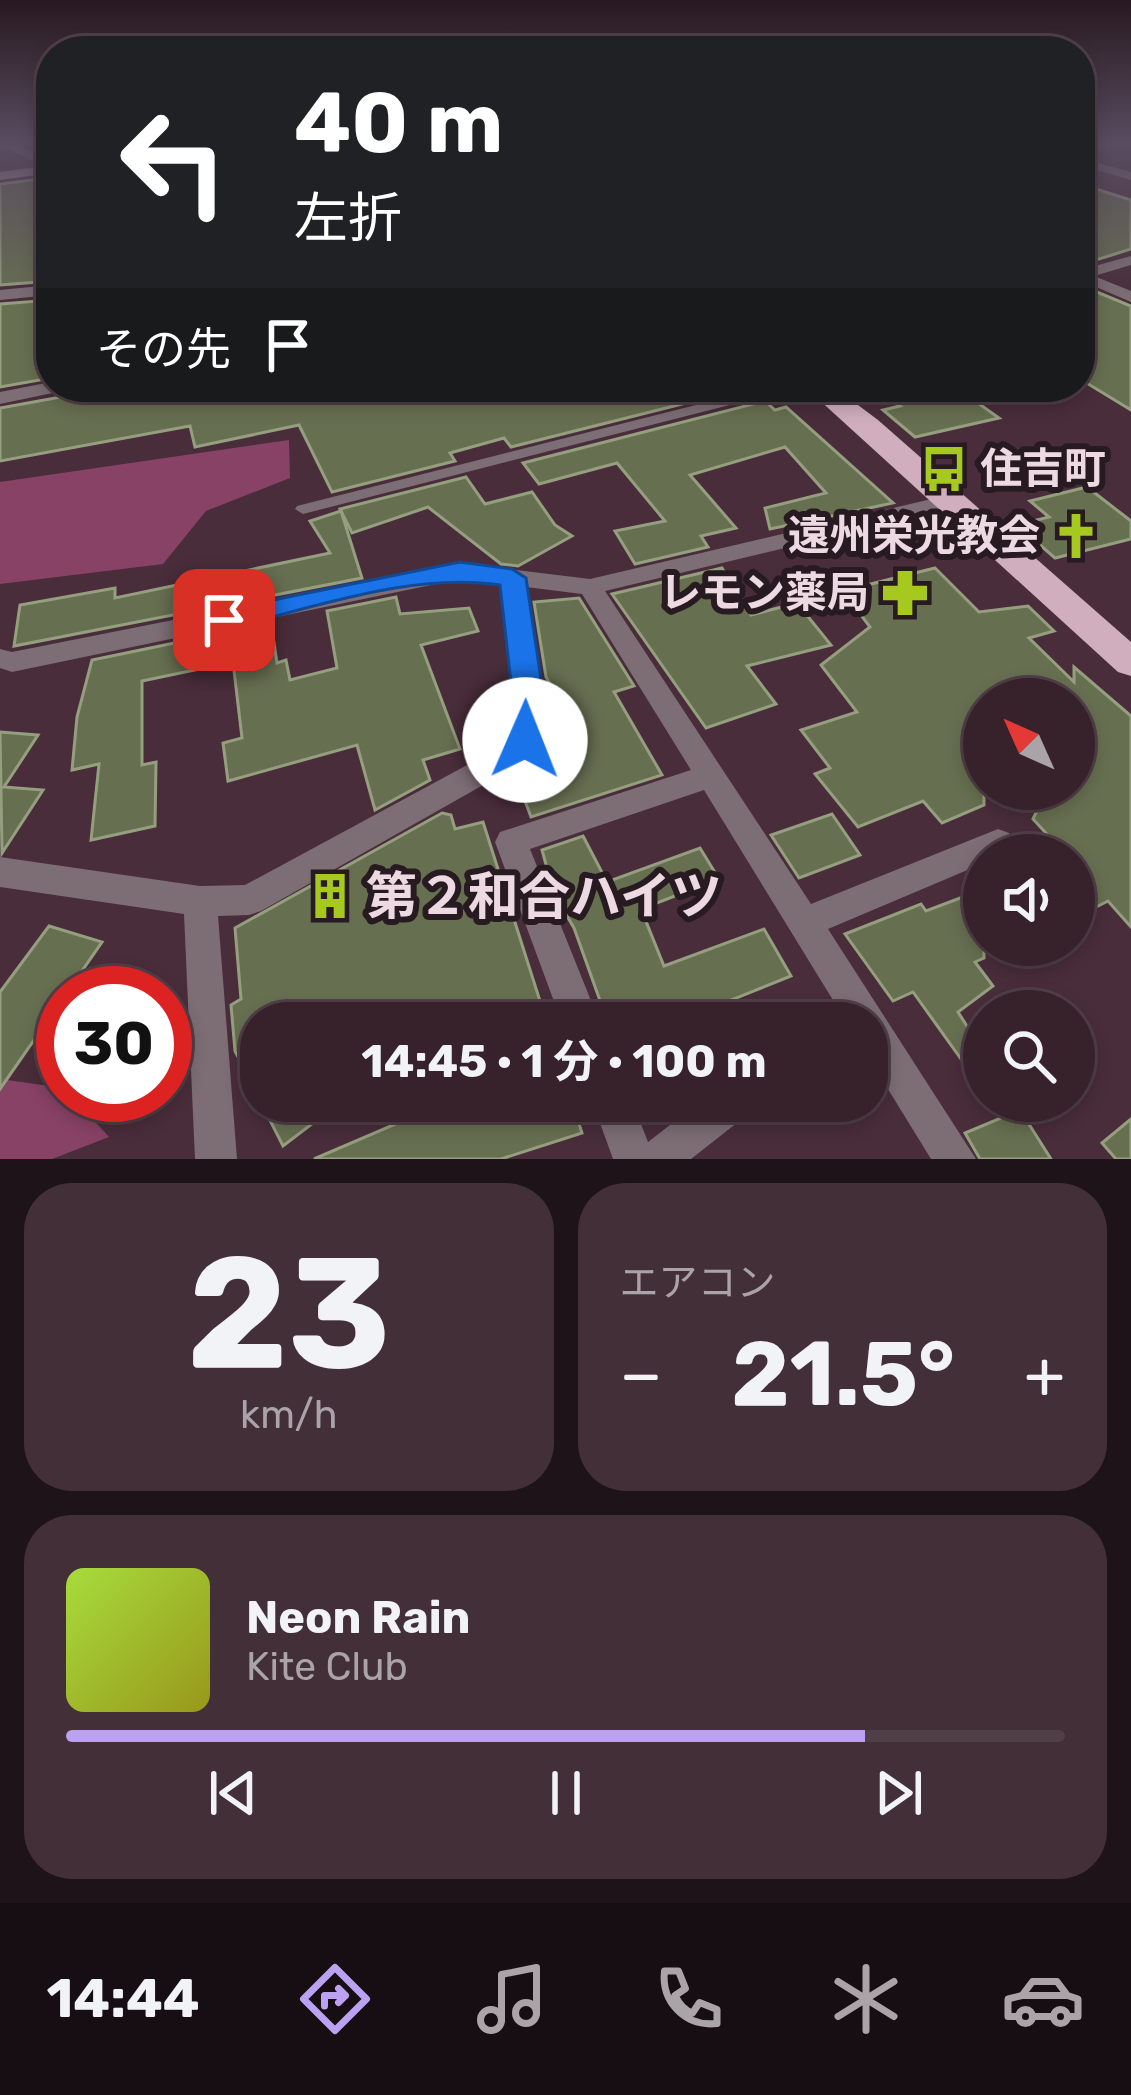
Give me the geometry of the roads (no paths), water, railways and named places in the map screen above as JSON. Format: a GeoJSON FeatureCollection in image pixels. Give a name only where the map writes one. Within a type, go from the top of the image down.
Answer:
{"type":"FeatureCollection","features":[{"type":"Feature","properties":{"kind":"highway"},"geometry":{"type":"LineString","coordinates":[[836,402],[1131,663]]}},
{"type":"Feature","properties":{"kind":"street"},"geometry":{"type":"LineString","coordinates":[[1095,271],[1131,260]]}},
{"type":"Feature","properties":{"kind":"street"},"geometry":{"type":"LineString","coordinates":[[1095,281],[1131,296]]}},
{"type":"Feature","properties":{"kind":"street"},"geometry":{"type":"LineString","coordinates":[[0,295],[36,291]]}},
{"type":"Feature","properties":{"kind":"street"},"geometry":{"type":"LineString","coordinates":[[0,398],[36,391]]}},
{"type":"Feature","properties":{"kind":"street"},"geometry":{"type":"LineString","coordinates":[[0,658],[12,662],[93,649],[380,584],[460,571],[590,587],[952,501]]}},
{"type":"Feature","properties":{"kind":"street"},"geometry":{"type":"LineString","coordinates":[[0,872],[200,901],[249,900],[517,752],[525,740],[528,700],[512,578]]}},
{"type":"Feature","properties":{"kind":"street"},"geometry":{"type":"LineString","coordinates":[[590,587],[853,1002]]}},
{"type":"Feature","properties":{"kind":"street"},"geometry":{"type":"LineString","coordinates":[[573,1002],[511,842],[713,775]]}},
{"type":"Feature","properties":{"kind":"street"},"geometry":{"type":"LineString","coordinates":[[802,923],[963,857]]}},
{"type":"Feature","properties":{"kind":"street"},"geometry":{"type":"LineString","coordinates":[[200,901],[216,1159]]}},
{"type":"Feature","properties":{"kind":"street"},"geometry":{"type":"LineString","coordinates":[[888,1056],[955,1159]]}},
{"type":"Feature","properties":{"kind":"street"},"geometry":{"type":"LineString","coordinates":[[628,1122],[656,1158],[705,1122]]}},
{"type":"Feature","properties":{"kind":"lane"},"geometry":{"type":"LineString","coordinates":[[303,509],[724,402]]}},
{"type":"Feature","properties":{"kind":"place","name":"住吉町"},"geometry":{"type":"Point","coordinates":[944,469]}},
{"type":"Feature","properties":{"kind":"place","name":"遠州栄光教会"},"geometry":{"type":"Point","coordinates":[1076,536]}},
{"type":"Feature","properties":{"kind":"place","name":"レモン薬局"},"geometry":{"type":"Point","coordinates":[905,593]}},
{"type":"Feature","properties":{"kind":"place","name":"第２和合ハイツ"},"geometry":{"type":"Point","coordinates":[330,896]}}]}
